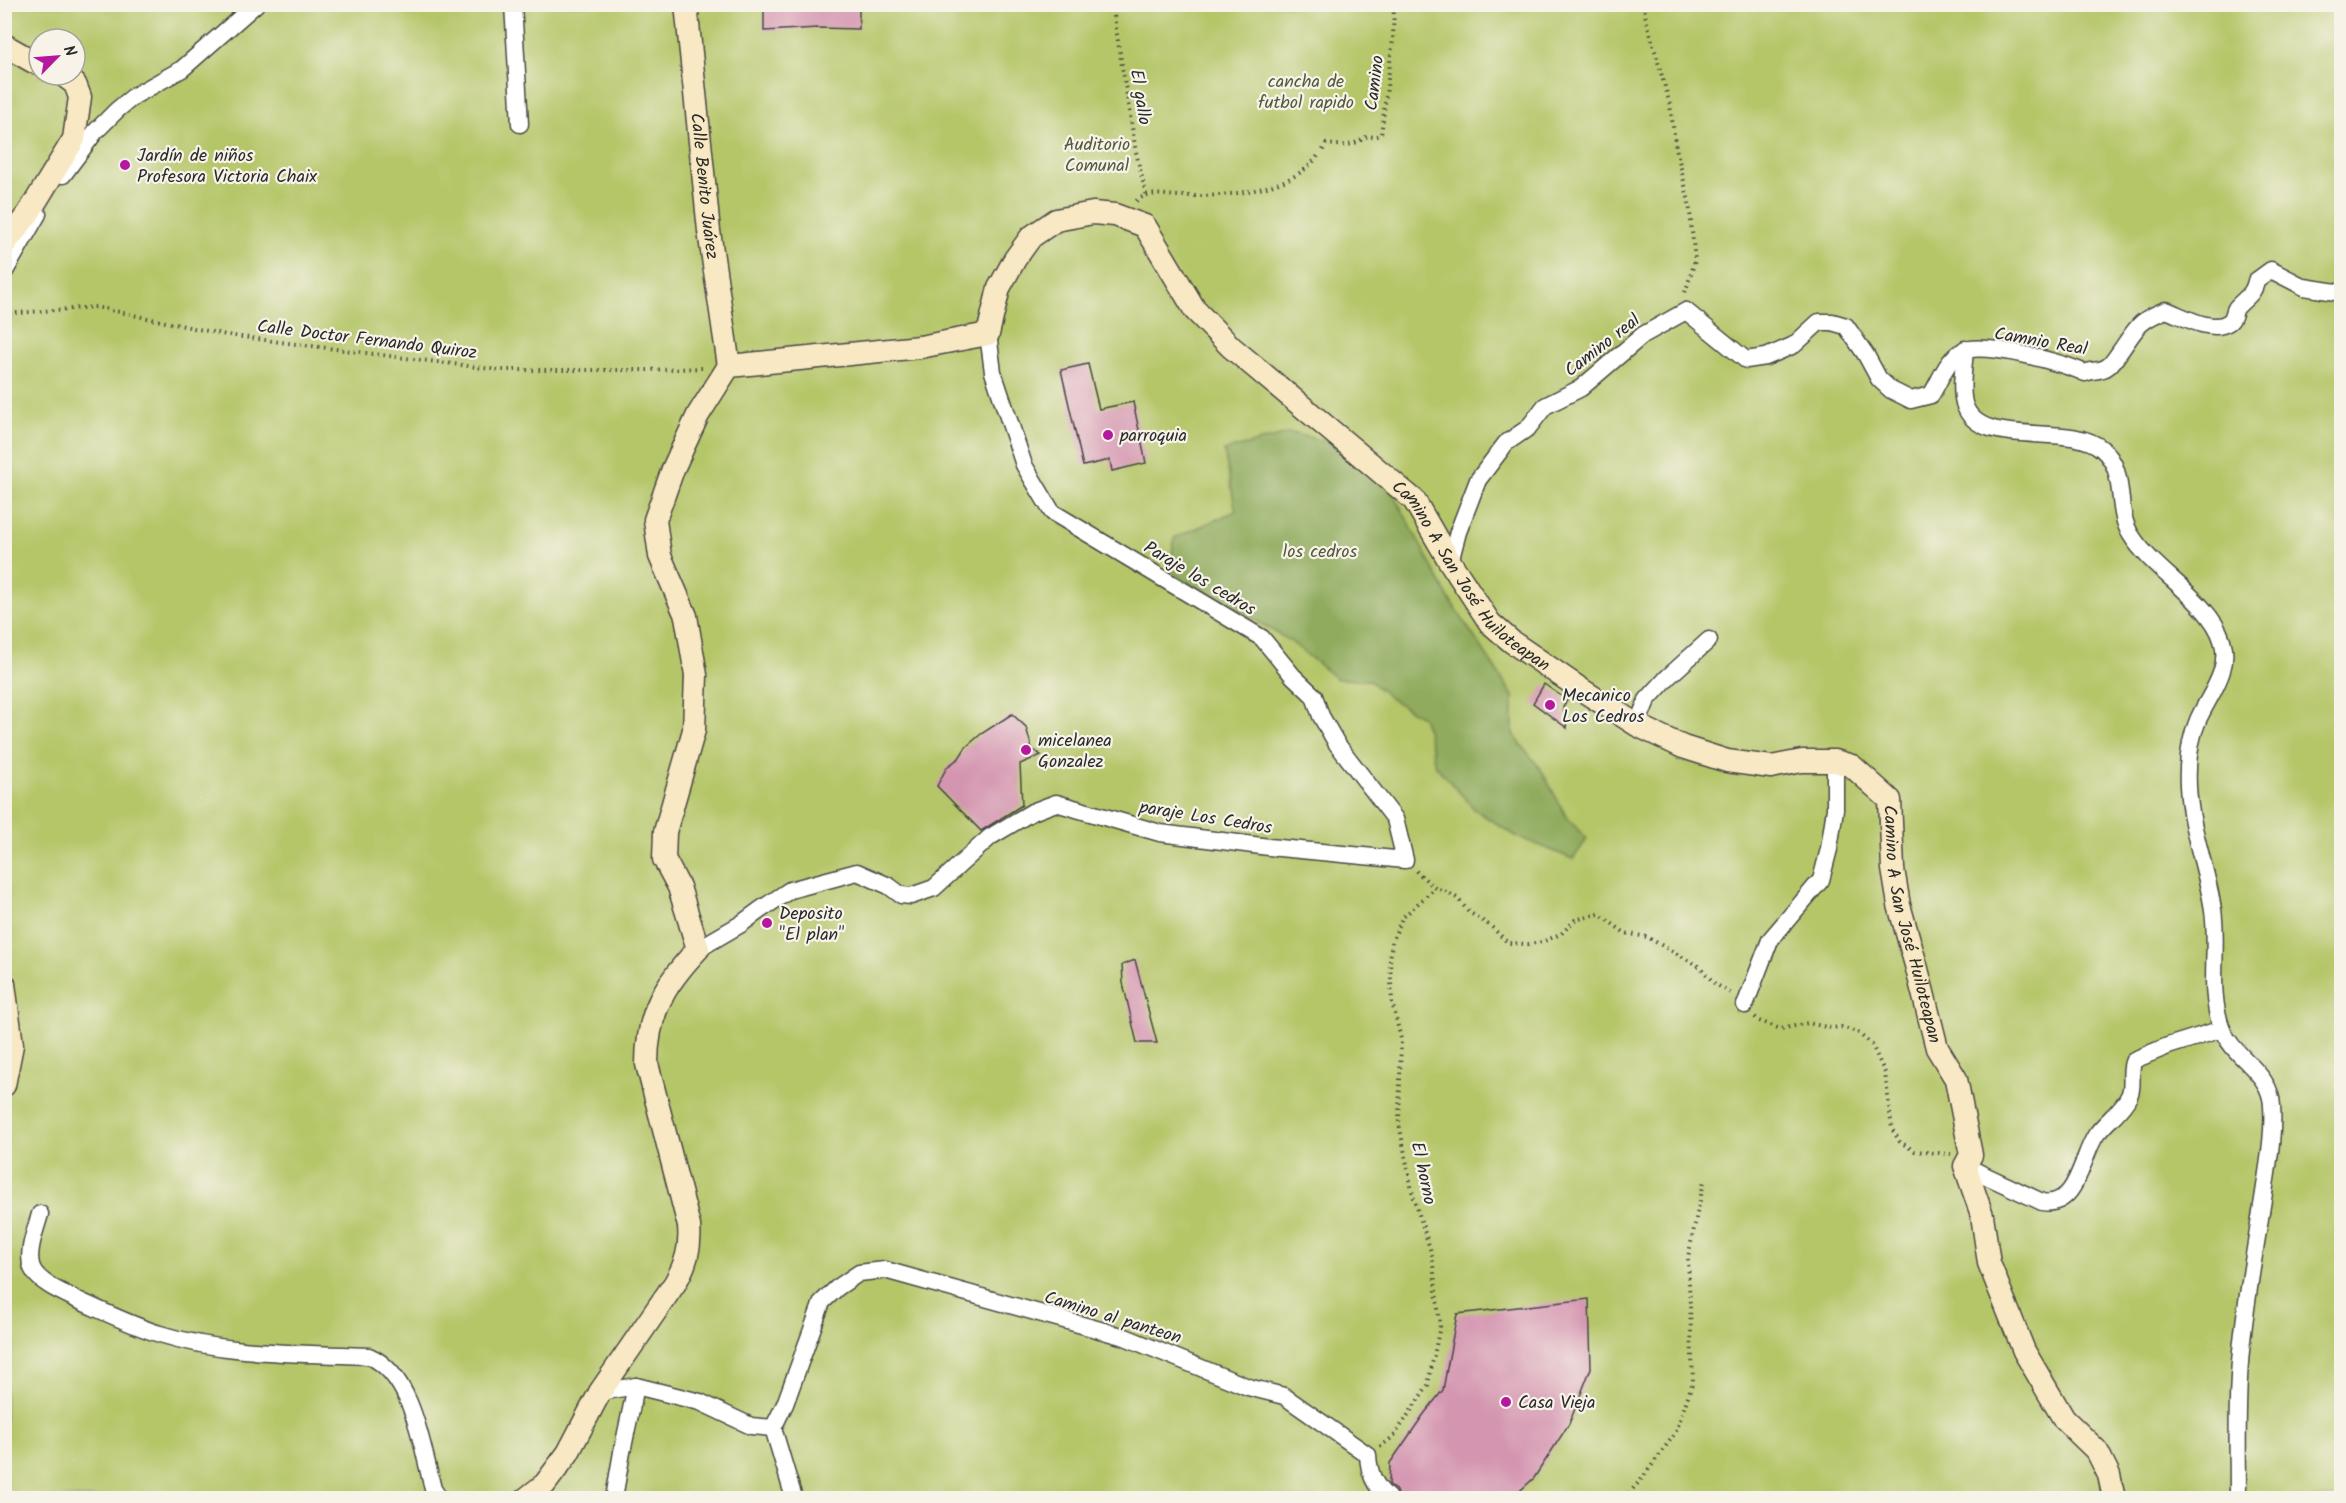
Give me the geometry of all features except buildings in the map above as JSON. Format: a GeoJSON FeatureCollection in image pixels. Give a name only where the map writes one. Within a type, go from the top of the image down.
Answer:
{"type":"FeatureCollection","features":[{"type":"Feature","properties":{"kind":"main road","name":"Calle Benito Juárez"},"geometry":{"type":"LineString","coordinates":[[686,4],[709,231],[729,366]]}},
{"type":"Feature","properties":{"kind":"main road"},"geometry":{"type":"LineString","coordinates":[[4,45],[27,58]]}},
{"type":"Feature","properties":{"kind":"main road"},"geometry":{"type":"LineString","coordinates":[[4,245],[28,214],[74,139],[80,97],[76,87]]}},
{"type":"Feature","properties":{"kind":"main road","name":"Camino A San José Huiloteapan"},"geometry":{"type":"LineString","coordinates":[[988,334],[999,288],[1015,259],[1031,237],[1056,220],[1093,213],[1115,215],[1145,226],[1195,310],[1231,347],[1414,500],[1450,562],[1490,623],[1528,654],[1637,725],[1683,747],[1727,761],[1771,767],[1802,761],[1835,761],[1851,765],[1890,800],[1893,869],[1899,905],[1917,965],[1937,1048],[1956,1079],[1968,1160],[1982,1215],[1989,1263],[2020,1342],[2064,1419],[2097,1451],[2109,1476],[2114,1498]]}},
{"type":"Feature","properties":{"kind":"main road"},"geometry":{"type":"LineString","coordinates":[[527,1498],[545,1484],[568,1453],[600,1392],[621,1359],[663,1304],[684,1267],[690,1243],[689,1226],[647,1064],[647,1038],[656,1009],[673,976],[698,949],[679,887],[664,859],[665,832],[694,730],[696,675],[686,616],[660,556],[655,520],[673,469],[693,426],[729,366],[920,347],[988,334]]}},
{"type":"Feature","properties":{"kind":"main road"},"geometry":{"type":"LineString","coordinates":[[4,984],[12,1045],[4,1085]]}},
{"type":"Feature","properties":{"kind":"street"},"geometry":{"type":"LineString","coordinates":[[4,273],[58,182],[94,132],[134,96],[182,69],[256,4]]}},
{"type":"Feature","properties":{"kind":"street"},"geometry":{"type":"LineString","coordinates":[[513,4],[520,124]]}},
{"type":"Feature","properties":{"kind":"street","name":"Camnio Real"},"geometry":{"type":"LineString","coordinates":[[1965,349],[2007,351],[2069,365],[2085,373],[2091,370],[2100,371],[2109,366],[2139,323],[2147,317],[2166,310],[2214,327],[2229,322],[2234,317],[2235,308],[2249,297],[2256,281],[2271,270],[2304,287],[2342,293]]}},
{"type":"Feature","properties":{"kind":"street"},"geometry":{"type":"LineString","coordinates":[[1686,311],[1746,360],[1766,357],[1794,345],[1819,322],[1832,322],[1846,326],[1879,379],[1891,390],[1911,400],[1930,395],[1952,358],[1965,349]]}},
{"type":"Feature","properties":{"kind":"street","name":"Camino real"},"geometry":{"type":"LineString","coordinates":[[1450,562],[1458,532],[1478,480],[1506,443],[1528,428],[1545,406],[1581,388],[1643,335],[1686,311]]}},
{"type":"Feature","properties":{"kind":"street","name":"Paraje los cedros"},"geometry":{"type":"LineString","coordinates":[[988,334],[993,372],[1024,465],[1052,512],[1262,638],[1293,676],[1314,696],[1321,716],[1336,744],[1395,819],[1405,860]]}},
{"type":"Feature","properties":{"kind":"street"},"geometry":{"type":"LineString","coordinates":[[1965,349],[1963,400],[1968,414],[1977,424],[1992,429],[2082,439],[2098,445],[2111,458],[2119,480],[2121,505],[2128,532],[2146,556],[2206,613],[2221,634],[2226,652],[2222,674],[2197,723],[2189,749],[2188,783],[2191,822],[2213,909],[2212,983],[2222,1029],[2237,1053],[2256,1071],[2268,1087],[2272,1106],[2269,1158],[2240,1353],[2238,1498]]}},
{"type":"Feature","properties":{"kind":"street"},"geometry":{"type":"LineString","coordinates":[[1637,725],[1647,700],[1668,677],[1709,640]]}},
{"type":"Feature","properties":{"kind":"street"},"geometry":{"type":"LineString","coordinates":[[1745,1005],[1770,940],[1821,880],[1829,849],[1835,809],[1835,761]]}},
{"type":"Feature","properties":{"kind":"street","name":"paraje Los Cedros"},"geometry":{"type":"LineString","coordinates":[[698,949],[741,924],[790,890],[857,872],[889,886],[900,895],[911,896],[934,888],[990,837],[1032,812],[1056,803],[1160,833],[1269,847],[1405,860]]}},
{"type":"Feature","properties":{"kind":"street"},"geometry":{"type":"LineString","coordinates":[[1968,1160],[2042,1202],[2055,1202],[2062,1198],[2075,1183],[2094,1138],[2129,1098],[2132,1089],[2131,1069],[2134,1060],[2222,1029]]}},
{"type":"Feature","properties":{"kind":"street"},"geometry":{"type":"LineString","coordinates":[[40,1214],[31,1263],[38,1277],[67,1295],[128,1323],[161,1335],[202,1344],[275,1352],[369,1356],[381,1361],[399,1381],[411,1408],[433,1489],[439,1498]]}},
{"type":"Feature","properties":{"kind":"street","name":"Camino al panteon"},"geometry":{"type":"LineString","coordinates":[[773,1428],[785,1404],[822,1302],[859,1273],[885,1270],[1125,1337],[1248,1387],[1284,1396],[1368,1455]]}},
{"type":"Feature","properties":{"kind":"street"},"geometry":{"type":"LineString","coordinates":[[600,1392],[636,1386],[700,1402],[751,1426],[773,1428],[794,1498]]}},
{"type":"Feature","properties":{"kind":"street"},"geometry":{"type":"LineString","coordinates":[[614,1498],[636,1386]]}},
{"type":"Feature","properties":{"kind":"street"},"geometry":{"type":"LineString","coordinates":[[1368,1455],[1369,1471],[1382,1493],[1388,1498]]}},
{"type":"Feature","properties":{"kind":"path","name":"El gallo"},"geometry":{"type":"LineString","coordinates":[[1112,4],[1136,152],[1146,194]]}},
{"type":"Feature","properties":{"kind":"path","name":"Camino"},"geometry":{"type":"LineString","coordinates":[[1146,194],[1215,196],[1247,192],[1286,180],[1313,163],[1326,144],[1341,147],[1360,141],[1367,136],[1381,135],[1393,39],[1394,4]]}},
{"type":"Feature","properties":{"kind":"path"},"geometry":{"type":"LineString","coordinates":[[1644,4],[1670,105],[1676,148],[1689,202],[1695,261],[1684,296],[1686,311]]}},
{"type":"Feature","properties":{"kind":"path"},"geometry":{"type":"LineString","coordinates":[[1115,215],[1146,194]]}},
{"type":"Feature","properties":{"kind":"path","name":"Calle Doctor Fernando Quiroz"},"geometry":{"type":"LineString","coordinates":[[4,314],[96,307],[226,335],[499,370],[647,370],[729,366]]}},
{"type":"Feature","properties":{"kind":"path"},"geometry":{"type":"LineString","coordinates":[[1405,860],[1425,882],[1456,898],[1469,912],[1492,927],[1508,943],[1542,942],[1561,934],[1575,920],[1599,915],[1625,933],[1647,937],[1700,967],[1714,984],[1734,994],[1759,1021],[1781,1029],[1808,1023],[1831,1028],[1841,1027],[1857,1032],[1872,1045],[1885,1073],[1892,1128],[1900,1142],[1915,1151],[1968,1160]]}},
{"type":"Feature","properties":{"kind":"path","name":"El horno"},"geometry":{"type":"LineString","coordinates":[[1368,1455],[1394,1436],[1428,1385],[1440,1326],[1432,1255],[1413,1196],[1399,1123],[1401,1039],[1392,1002],[1390,961],[1392,942],[1402,918],[1435,888]]}},
{"type":"Feature","properties":{"kind":"path"},"geometry":{"type":"LineString","coordinates":[[1624,1498],[1644,1476],[1676,1432],[1693,1381],[1688,1257],[1704,1180]]}},
{"type":"Feature","properties":{"kind":"green space"},"geometry":{"type":"Polygon","coordinates":[[[5,5],[2341,5],[2341,1498],[5,1498],[5,5]]]}},
{"type":"Feature","properties":{"kind":"green space","name":"los cedros"},"geometry":{"type":"Polygon","coordinates":[[[1291,433],[1330,442],[1383,474],[1448,597],[1513,696],[1513,734],[1542,771],[1567,818],[1587,839],[1573,859],[1516,836],[1475,810],[1435,765],[1422,717],[1391,699],[1369,680],[1337,679],[1290,641],[1188,583],[1170,570],[1174,538],[1236,511],[1224,451],[1291,433]]]}},
{"type":"Feature","properties":{"kind":"place","name":"Jardín de niños Profesora Victoria Chaix"},"geometry":{"type":"Point","coordinates":[125,165]}},
{"type":"Feature","properties":{"kind":"place","name":"parroquia"},"geometry":{"type":"Point","coordinates":[1108,435]}},
{"type":"Feature","properties":{"kind":"place","name":"Mecanico Los Cedros"},"geometry":{"type":"Point","coordinates":[1550,705]}},
{"type":"Feature","properties":{"kind":"place","name":"micelanea Gonzalez"},"geometry":{"type":"Point","coordinates":[1026,750]}},
{"type":"Feature","properties":{"kind":"place","name":"Deposito \"El plan\""},"geometry":{"type":"Point","coordinates":[767,923]}},
{"type":"Feature","properties":{"kind":"place","name":"Casa Vieja"},"geometry":{"type":"Point","coordinates":[1506,1402]}},
{"type":"Feature","properties":{"kind":"park label","name":"cancha de futbol rapido"},"geometry":{"type":"Point","coordinates":[1306,91]}},
{"type":"Feature","properties":{"kind":"park label","name":"Auditorio Comunal"},"geometry":{"type":"Point","coordinates":[1097,154]}}]}
